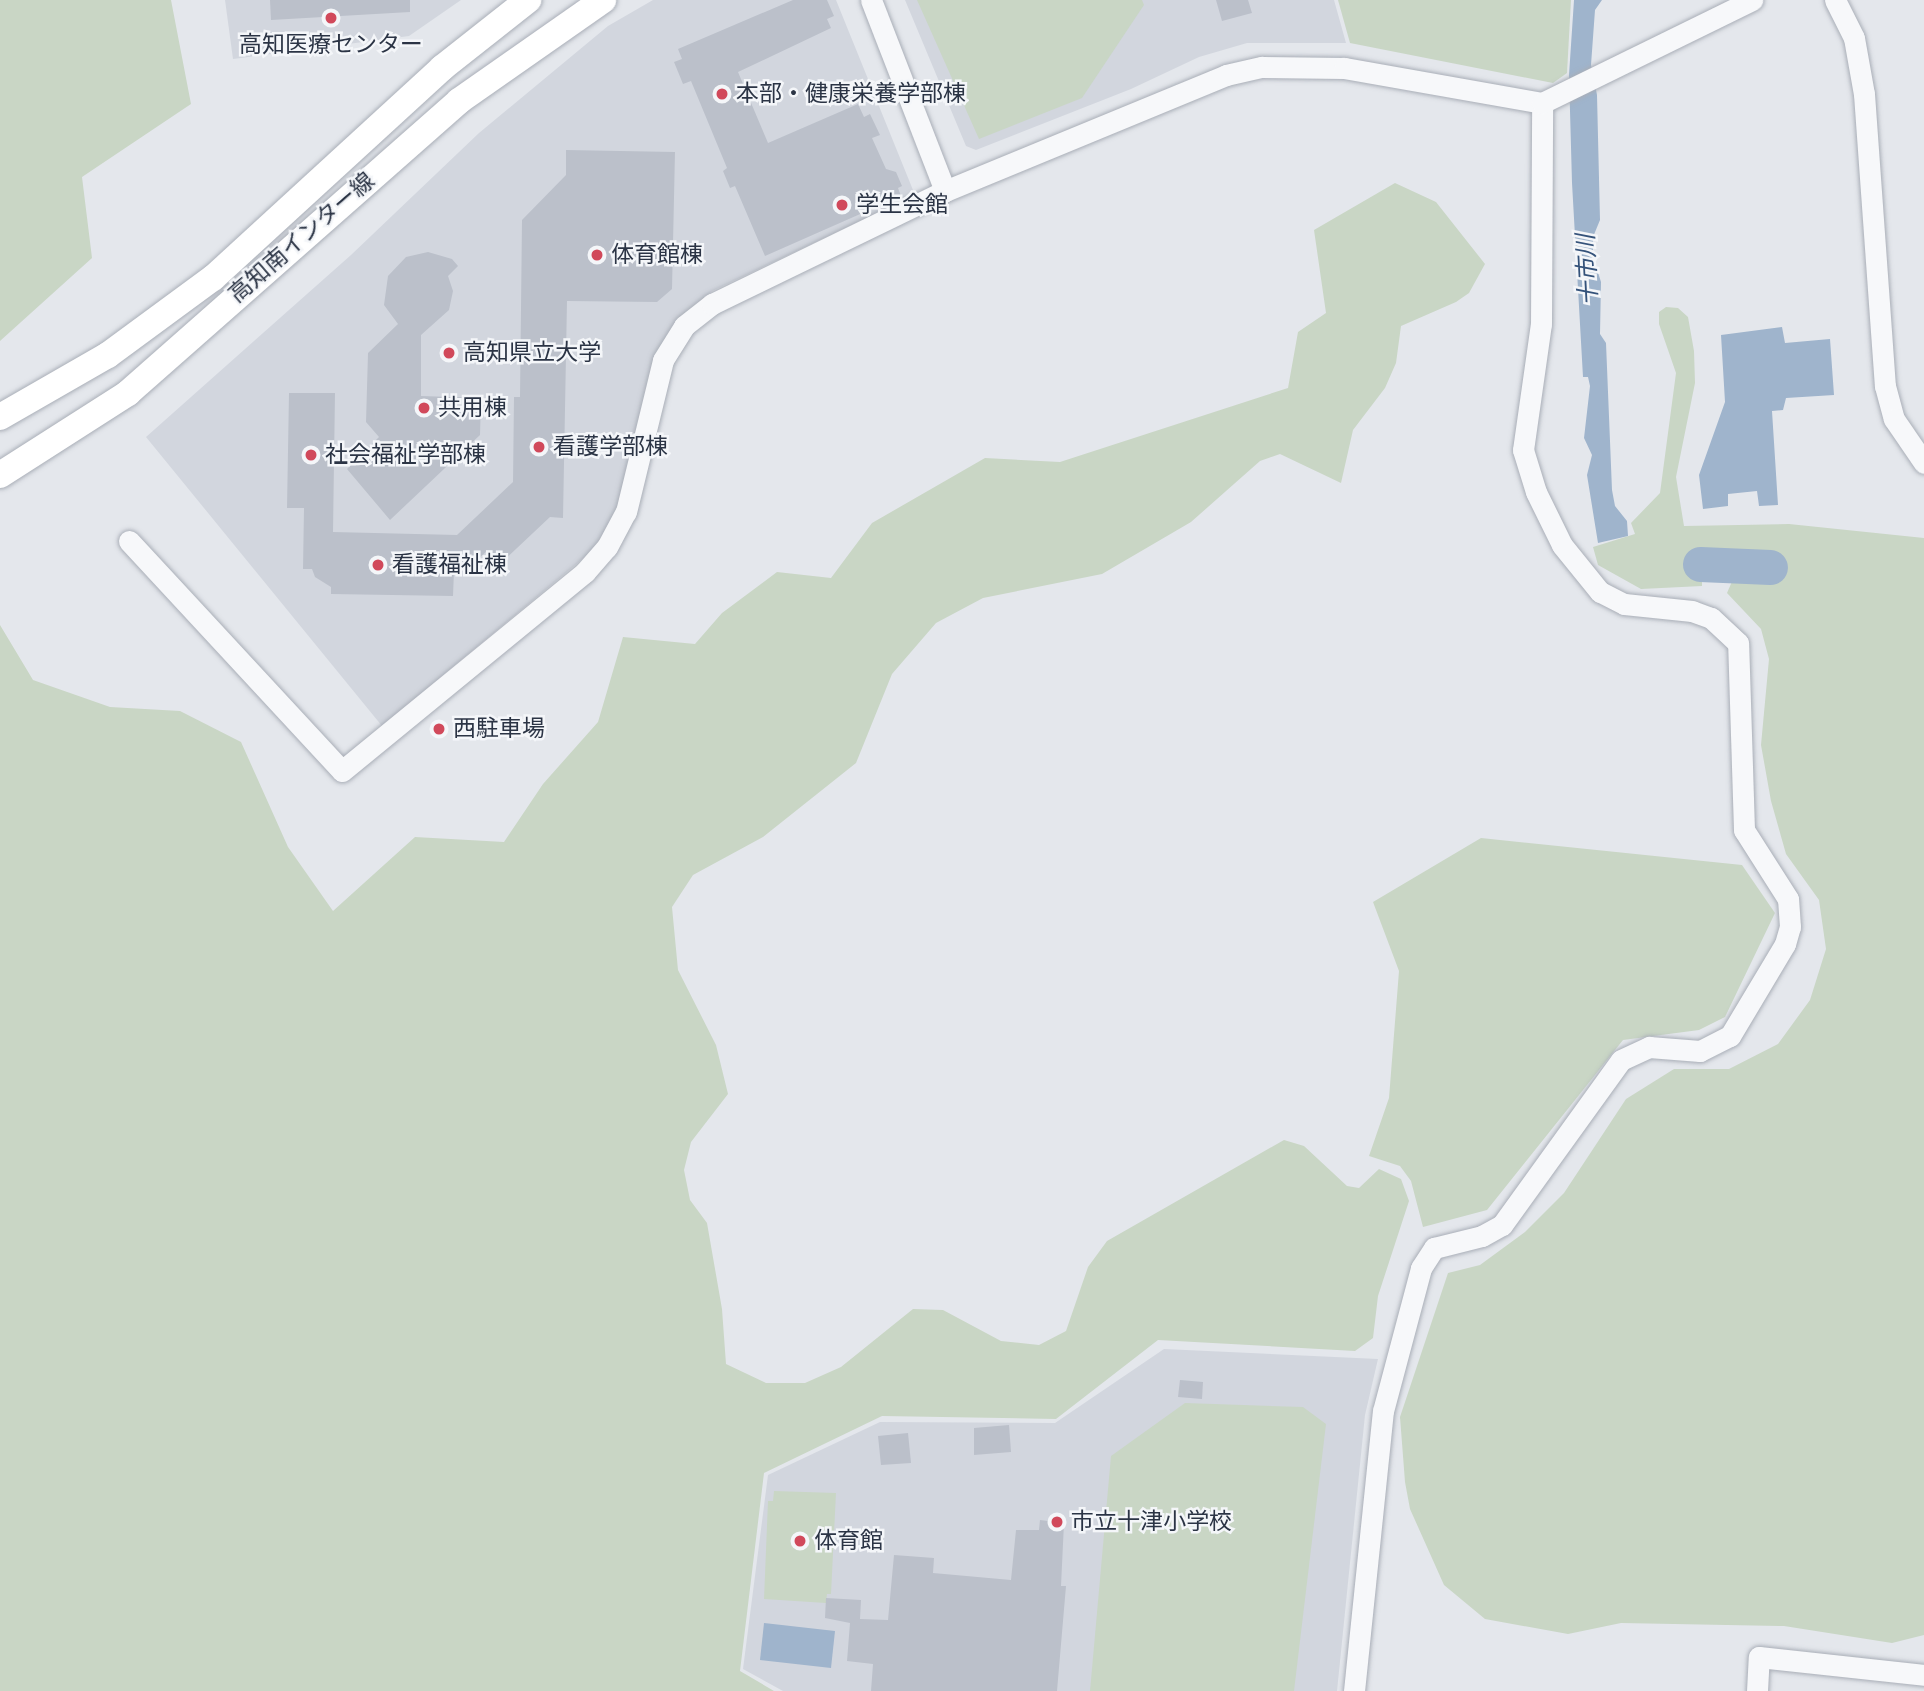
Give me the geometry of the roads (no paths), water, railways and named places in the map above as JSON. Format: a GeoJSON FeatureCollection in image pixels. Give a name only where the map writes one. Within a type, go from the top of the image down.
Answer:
{"type":"FeatureCollection","features":[{"type":"Feature","properties":{"kind":"main road","name":"高知南インター線"},"geometry":{"type":"LineString","coordinates":[[0,417],[108,355],[213,278],[442,68],[528,0]]}},
{"type":"Feature","properties":{"kind":"main road","name":"高知南インター線"},"geometry":{"type":"LineString","coordinates":[[0,475],[128,393],[458,101],[603,0]]}},
{"type":"Feature","properties":{"kind":"street"},"geometry":{"type":"LineString","coordinates":[[871,0],[945,191]]}},
{"type":"Feature","properties":{"kind":"street"},"geometry":{"type":"LineString","coordinates":[[130,541],[342,771],[585,572],[607,547],[626,512],[663,360],[684,326],[712,304],[945,191],[1186,88],[1262,66],[1351,69],[1549,100],[1752,0]]}},
{"type":"Feature","properties":{"kind":"street"},"geometry":{"type":"LineString","coordinates":[[1836,0],[1854,38],[1864,94],[1885,386],[1894,419],[1924,463]]}},
{"type":"Feature","properties":{"kind":"street"},"geometry":{"type":"LineString","coordinates":[[1354,1691],[1383,1411],[1421,1268],[1434,1248],[1482,1236],[1502,1225],[1621,1060],[1649,1047],[1700,1051],[1730,1036],[1785,944],[1790,927],[1788,899],[1744,830],[1738,643],[1712,618],[1692,611],[1624,604],[1600,592],[1562,545],[1527,466],[1524,432],[1541,324],[1549,100]]}},
{"type":"Feature","properties":{"kind":"street"},"geometry":{"type":"LineString","coordinates":[[1757,1691],[1759,1657],[1924,1675]]}},
{"type":"Feature","properties":{"kind":"water"},"geometry":{"type":"Polygon","coordinates":[[[1574,0],[1602,0],[1595,10],[1591,65],[1597,95],[1600,220],[1593,237],[1593,257],[1601,282],[1600,334],[1606,343],[1612,490],[1615,506],[1627,521],[1628,536],[1598,543],[1587,475],[1592,455],[1584,438],[1590,386],[1588,377],[1583,377],[1572,183],[1569,75],[1574,0]]]}},
{"type":"Feature","properties":{"kind":"water"},"geometry":{"type":"Polygon","coordinates":[[[1782,327],[1785,343],[1830,339],[1834,395],[1786,398],[1783,410],[1772,411],[1778,505],[1759,506],[1757,491],[1728,494],[1728,506],[1703,509],[1699,475],[1725,402],[1721,335],[1782,327]]]}},
{"type":"Feature","properties":{"kind":"water"},"geometry":{"type":"Polygon","coordinates":[[[764,1623],[835,1631],[831,1668],[760,1660],[764,1623]]]}},
{"type":"Feature","properties":{"kind":"waterway","name":"十市川"},"geometry":{"type":"LineString","coordinates":[[1700,564],[1770,567]]}},
{"type":"Feature","properties":{"kind":"place","name":"高知医療センター"},"geometry":{"type":"Point","coordinates":[331,18]}},
{"type":"Feature","properties":{"kind":"place","name":"本部・健康栄養学部棟"},"geometry":{"type":"Point","coordinates":[722,94]}},
{"type":"Feature","properties":{"kind":"place","name":"学生会館"},"geometry":{"type":"Point","coordinates":[842,205]}},
{"type":"Feature","properties":{"kind":"place","name":"体育館棟"},"geometry":{"type":"Point","coordinates":[597,255]}},
{"type":"Feature","properties":{"kind":"place","name":"高知県立大学"},"geometry":{"type":"Point","coordinates":[449,353]}},
{"type":"Feature","properties":{"kind":"place","name":"共用棟"},"geometry":{"type":"Point","coordinates":[424,408]}},
{"type":"Feature","properties":{"kind":"place","name":"看護学部棟"},"geometry":{"type":"Point","coordinates":[539,447]}},
{"type":"Feature","properties":{"kind":"place","name":"社会福祉学部棟"},"geometry":{"type":"Point","coordinates":[311,455]}},
{"type":"Feature","properties":{"kind":"place","name":"看護福祉棟"},"geometry":{"type":"Point","coordinates":[378,565]}},
{"type":"Feature","properties":{"kind":"place","name":"西駐車場"},"geometry":{"type":"Point","coordinates":[439,729]}},
{"type":"Feature","properties":{"kind":"place","name":"市立十津小学校"},"geometry":{"type":"Point","coordinates":[1057,1522]}},
{"type":"Feature","properties":{"kind":"place","name":"体育館"},"geometry":{"type":"Point","coordinates":[800,1541]}}]}
